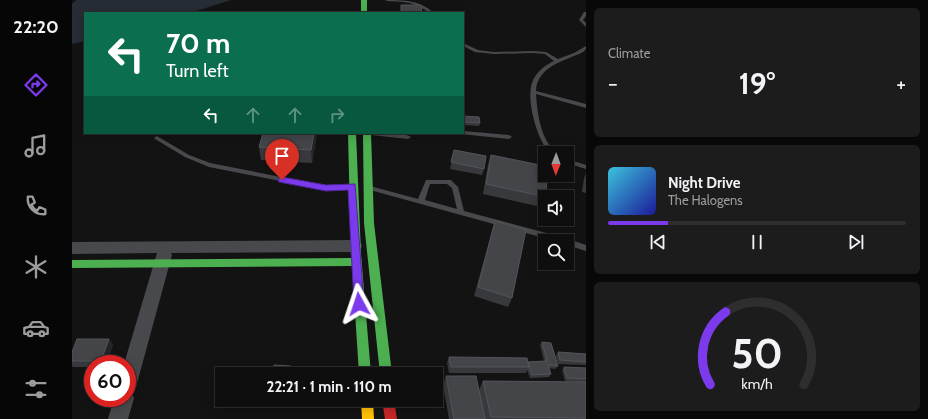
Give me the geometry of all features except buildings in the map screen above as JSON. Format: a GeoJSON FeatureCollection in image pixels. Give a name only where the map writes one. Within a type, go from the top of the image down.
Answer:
{"type":"FeatureCollection","features":[{"type":"Feature","properties":{"kind":"main road"},"geometry":{"type":"LineString","coordinates":[[364,0],[364,12]]}},
{"type":"Feature","properties":{"kind":"main road"},"geometry":{"type":"LineString","coordinates":[[352,134],[352,186],[355,246],[364,367]]}},
{"type":"Feature","properties":{"kind":"main road"},"geometry":{"type":"LineString","coordinates":[[368,134],[369,223],[385,367]]}},
{"type":"Feature","properties":{"kind":"main road"},"geometry":{"type":"LineString","coordinates":[[72,264],[356,262]]}},
{"type":"Feature","properties":{"kind":"main road"},"geometry":{"type":"LineString","coordinates":[[367,407],[368,419]]}},
{"type":"Feature","properties":{"kind":"main road"},"geometry":{"type":"LineString","coordinates":[[389,407],[391,419]]}},
{"type":"Feature","properties":{"kind":"street"},"geometry":{"type":"LineString","coordinates":[[72,248],[355,246]]}},
{"type":"Feature","properties":{"kind":"street"},"geometry":{"type":"LineString","coordinates":[[136,355],[167,247]]}},
{"type":"Feature","properties":{"kind":"street"},"geometry":{"type":"LineString","coordinates":[[118,419],[121,407]]}},
{"type":"Feature","properties":{"kind":"lane"},"geometry":{"type":"LineString","coordinates":[[387,0],[417,2],[424,5],[431,12]]}},
{"type":"Feature","properties":{"kind":"lane"},"geometry":{"type":"LineString","coordinates":[[586,13],[580,20],[586,26]]}},
{"type":"Feature","properties":{"kind":"lane"},"geometry":{"type":"LineString","coordinates":[[464,44],[477,51],[494,53],[546,53],[558,62]]}},
{"type":"Feature","properties":{"kind":"lane"},"geometry":{"type":"LineString","coordinates":[[546,146],[536,123],[534,82],[544,69],[581,52],[586,47]]}},
{"type":"Feature","properties":{"kind":"lane"},"geometry":{"type":"LineString","coordinates":[[535,92],[586,106]]}},
{"type":"Feature","properties":{"kind":"lane"},"geometry":{"type":"LineString","coordinates":[[464,133],[509,137]]}},
{"type":"Feature","properties":{"kind":"lane"},"geometry":{"type":"LineString","coordinates":[[380,134],[408,137]]}},
{"type":"Feature","properties":{"kind":"lane"},"geometry":{"type":"LineString","coordinates":[[157,138],[187,156],[209,165],[326,188],[352,186],[368,187],[540,234]]}},
{"type":"Feature","properties":{"kind":"lane"},"geometry":{"type":"LineString","coordinates":[[574,163],[586,167]]}},
{"type":"Feature","properties":{"kind":"lane"},"geometry":{"type":"LineString","coordinates":[[421,201],[428,182],[449,182],[455,187],[460,212]]}},
{"type":"Feature","properties":{"kind":"lane"},"geometry":{"type":"LineString","coordinates":[[574,244],[586,248]]}},
{"type":"Feature","properties":{"kind":"shaded area"},"geometry":{"type":"Polygon","coordinates":[[[76,0],[231,0],[193,12],[84,12],[84,41],[72,44],[72,4],[76,0]]]}},
{"type":"Feature","properties":{"kind":"traffic: fast"},"geometry":{"type":"LineString","coordinates":[[364,0],[364,12]]}},
{"type":"Feature","properties":{"kind":"traffic: fast"},"geometry":{"type":"LineString","coordinates":[[352,134],[356,254],[364,367]]}},
{"type":"Feature","properties":{"kind":"traffic: fast"},"geometry":{"type":"LineString","coordinates":[[367,134],[369,223],[385,367]]}},
{"type":"Feature","properties":{"kind":"traffic: fast"},"geometry":{"type":"LineString","coordinates":[[72,264],[356,262]]}},
{"type":"Feature","properties":{"kind":"traffic: slow"},"geometry":{"type":"LineString","coordinates":[[367,407],[368,419]]}},
{"type":"Feature","properties":{"kind":"traffic: jam"},"geometry":{"type":"LineString","coordinates":[[389,407],[391,419]]}},
{"type":"Feature","properties":{"kind":"route"},"geometry":{"type":"LineString","coordinates":[[282,180],[326,188],[352,186],[359,304]]}}]}
